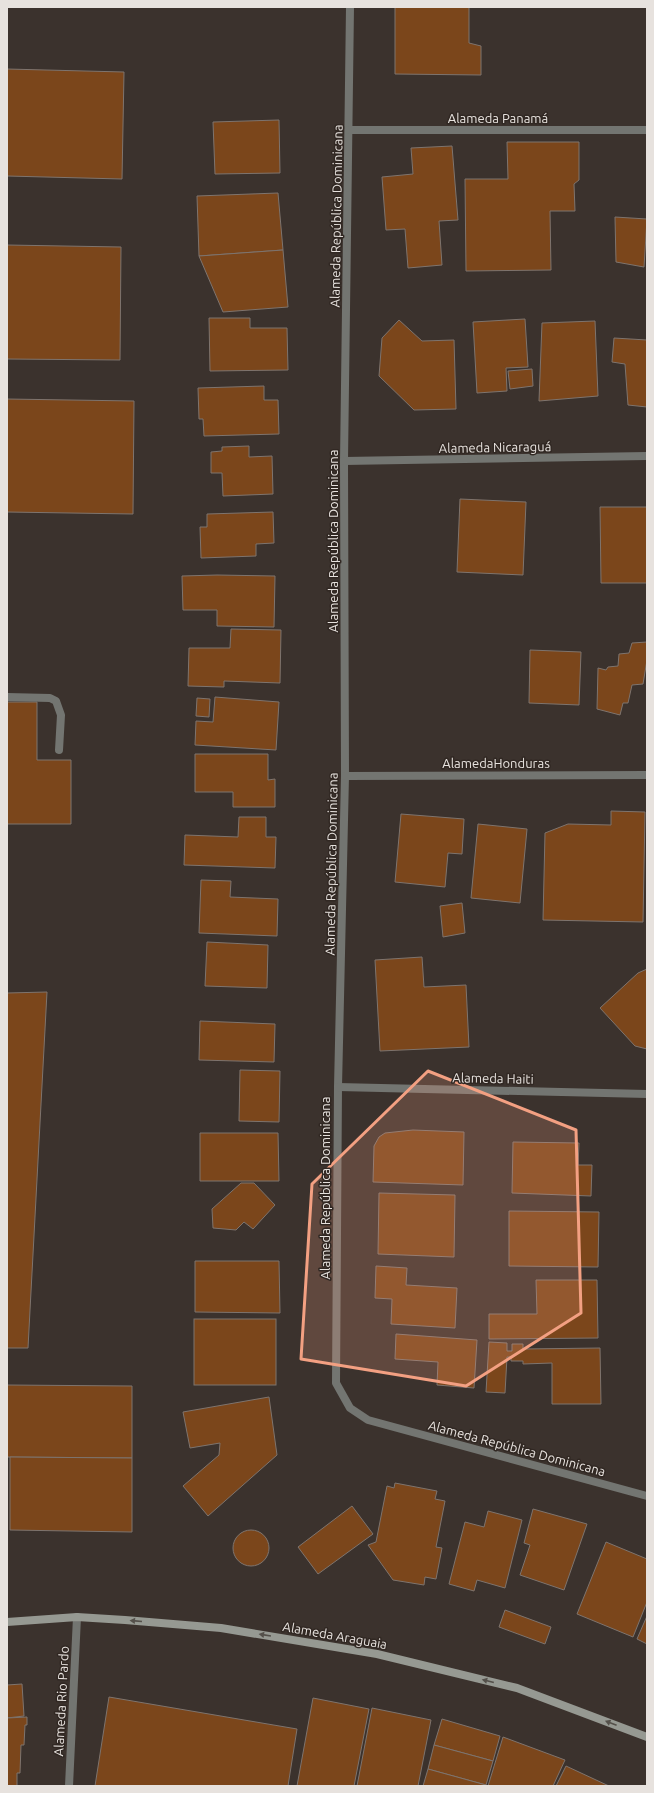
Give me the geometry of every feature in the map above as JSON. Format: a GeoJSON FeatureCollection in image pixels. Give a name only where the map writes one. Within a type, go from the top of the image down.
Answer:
{"type":"FeatureCollection","features":[{"type":"Feature","properties":{"kind":"main road","name":"Alameda Araguaia"},"geometry":{"type":"LineString","coordinates":[[7,1622],[77,1617],[221,1628],[377,1654],[517,1688],[647,1738]]}},
{"type":"Feature","properties":{"kind":"street","name":"Alameda República Dominicana"},"geometry":{"type":"LineString","coordinates":[[350,7],[344,461],[345,776],[338,1087],[336,1383],[350,1408],[368,1420],[647,1496]]}},
{"type":"Feature","properties":{"kind":"street","name":"Alameda Panamá"},"geometry":{"type":"LineString","coordinates":[[349,130],[647,130]]}},
{"type":"Feature","properties":{"kind":"street","name":"Alameda Nicaraguá"},"geometry":{"type":"LineString","coordinates":[[344,461],[647,456]]}},
{"type":"Feature","properties":{"kind":"street"},"geometry":{"type":"LineString","coordinates":[[7,698],[50,698],[56,701],[61,715],[59,750]]}},
{"type":"Feature","properties":{"kind":"street","name":"AlamedaHonduras"},"geometry":{"type":"LineString","coordinates":[[345,776],[647,775]]}},
{"type":"Feature","properties":{"kind":"street","name":"Alameda Haiti"},"geometry":{"type":"LineString","coordinates":[[338,1087],[647,1094]]}},
{"type":"Feature","properties":{"kind":"street","name":"Alameda Rio Pardo"},"geometry":{"type":"LineString","coordinates":[[68,1786],[77,1617]]}},
{"type":"Feature","properties":{"kind":"highlighted area"},"geometry":{"type":"Polygon","coordinates":[[[428,1071],[576,1130],[581,1313],[466,1386],[301,1359],[312,1184],[428,1071]]]}},
{"type":"Feature","properties":{"kind":"building"},"geometry":{"type":"Polygon","coordinates":[[[395,7],[469,7],[469,43],[481,46],[481,75],[395,74],[395,7]]]}},
{"type":"Feature","properties":{"kind":"building"},"geometry":{"type":"Polygon","coordinates":[[[7,69],[124,72],[122,179],[7,176],[7,69]]]}},
{"type":"Feature","properties":{"kind":"building"},"geometry":{"type":"Polygon","coordinates":[[[279,120],[280,173],[215,174],[213,122],[279,120]]]}},
{"type":"Feature","properties":{"kind":"building"},"geometry":{"type":"Polygon","coordinates":[[[507,142],[579,142],[579,180],[574,184],[575,211],[550,211],[551,270],[466,271],[465,179],[508,179],[507,142]]]}},
{"type":"Feature","properties":{"kind":"building"},"geometry":{"type":"Polygon","coordinates":[[[452,146],[458,220],[439,221],[442,265],[408,268],[405,229],[386,230],[382,177],[413,174],[411,148],[452,146]]]}},
{"type":"Feature","properties":{"kind":"building"},"geometry":{"type":"Polygon","coordinates":[[[278,193],[283,250],[199,256],[197,196],[278,193]]]}},
{"type":"Feature","properties":{"kind":"building"},"geometry":{"type":"Polygon","coordinates":[[[615,217],[647,219],[644,267],[616,262],[615,217]]]}},
{"type":"Feature","properties":{"kind":"building"},"geometry":{"type":"Polygon","coordinates":[[[7,245],[121,247],[120,360],[7,359],[7,245]]]}},
{"type":"Feature","properties":{"kind":"building"},"geometry":{"type":"Polygon","coordinates":[[[283,250],[288,307],[223,312],[199,256],[283,250]]]}},
{"type":"Feature","properties":{"kind":"building"},"geometry":{"type":"Polygon","coordinates":[[[209,318],[250,318],[250,328],[287,328],[288,370],[210,371],[209,318]]]}},
{"type":"Feature","properties":{"kind":"building"},"geometry":{"type":"Polygon","coordinates":[[[525,319],[528,367],[506,368],[507,391],[477,393],[473,322],[525,319]]]}},
{"type":"Feature","properties":{"kind":"building"},"geometry":{"type":"Polygon","coordinates":[[[399,320],[422,341],[454,340],[456,409],[414,410],[379,376],[382,338],[399,320]]]}},
{"type":"Feature","properties":{"kind":"building"},"geometry":{"type":"Polygon","coordinates":[[[595,321],[598,396],[539,401],[542,323],[595,321]]]}},
{"type":"Feature","properties":{"kind":"building"},"geometry":{"type":"Polygon","coordinates":[[[614,338],[647,340],[647,407],[628,405],[625,364],[612,362],[614,338]]]}},
{"type":"Feature","properties":{"kind":"building"},"geometry":{"type":"Polygon","coordinates":[[[532,369],[533,386],[510,389],[508,371],[532,369]]]}},
{"type":"Feature","properties":{"kind":"building"},"geometry":{"type":"Polygon","coordinates":[[[264,386],[264,400],[278,400],[279,434],[204,436],[203,419],[199,419],[198,388],[264,386]]]}},
{"type":"Feature","properties":{"kind":"building"},"geometry":{"type":"Polygon","coordinates":[[[7,399],[134,401],[133,514],[7,512],[7,399]]]}},
{"type":"Feature","properties":{"kind":"building"},"geometry":{"type":"Polygon","coordinates":[[[249,446],[249,457],[272,456],[273,494],[223,496],[222,473],[211,473],[211,452],[222,451],[222,447],[249,446]]]}},
{"type":"Feature","properties":{"kind":"building"},"geometry":{"type":"Polygon","coordinates":[[[460,499],[526,502],[523,575],[457,572],[460,499]]]}},
{"type":"Feature","properties":{"kind":"building"},"geometry":{"type":"Polygon","coordinates":[[[600,507],[647,507],[647,583],[601,583],[600,507]]]}},
{"type":"Feature","properties":{"kind":"building"},"geometry":{"type":"Polygon","coordinates":[[[273,512],[274,543],[256,544],[256,556],[201,558],[200,527],[207,527],[207,514],[273,512]]]}},
{"type":"Feature","properties":{"kind":"building"},"geometry":{"type":"Polygon","coordinates":[[[182,576],[275,576],[274,627],[217,626],[217,610],[183,610],[182,576]]]}},
{"type":"Feature","properties":{"kind":"building"},"geometry":{"type":"Polygon","coordinates":[[[231,629],[281,630],[280,683],[224,681],[224,687],[188,686],[189,648],[230,648],[231,629]]]}},
{"type":"Feature","properties":{"kind":"building"},"geometry":{"type":"Polygon","coordinates":[[[647,642],[647,660],[643,684],[632,685],[628,703],[623,703],[620,715],[597,709],[598,668],[606,670],[608,667],[618,666],[619,654],[629,653],[632,643],[647,642]]]}},
{"type":"Feature","properties":{"kind":"building"},"geometry":{"type":"Polygon","coordinates":[[[530,650],[581,652],[579,705],[529,703],[530,650]]]}},
{"type":"Feature","properties":{"kind":"building"},"geometry":{"type":"Polygon","coordinates":[[[215,697],[279,702],[276,750],[195,745],[196,721],[213,722],[215,697]]]}},
{"type":"Feature","properties":{"kind":"building"},"geometry":{"type":"Polygon","coordinates":[[[197,698],[210,699],[209,717],[196,716],[197,698]]]}},
{"type":"Feature","properties":{"kind":"building"},"geometry":{"type":"Polygon","coordinates":[[[7,702],[37,702],[37,760],[71,760],[71,824],[7,824],[7,702]]]}},
{"type":"Feature","properties":{"kind":"building"},"geometry":{"type":"Polygon","coordinates":[[[195,754],[268,754],[268,780],[275,779],[275,807],[233,807],[233,792],[195,792],[195,754]]]}},
{"type":"Feature","properties":{"kind":"building"},"geometry":{"type":"Polygon","coordinates":[[[611,811],[645,812],[643,922],[543,920],[545,833],[568,824],[611,825],[611,811]]]}},
{"type":"Feature","properties":{"kind":"building"},"geometry":{"type":"Polygon","coordinates":[[[401,814],[464,819],[462,854],[448,853],[445,887],[395,882],[401,814]]]}},
{"type":"Feature","properties":{"kind":"building"},"geometry":{"type":"Polygon","coordinates":[[[239,817],[266,817],[266,837],[276,837],[275,868],[184,865],[185,835],[238,837],[239,817]]]}},
{"type":"Feature","properties":{"kind":"building"},"geometry":{"type":"Polygon","coordinates":[[[478,824],[527,829],[520,903],[471,898],[478,824]]]}},
{"type":"Feature","properties":{"kind":"building"},"geometry":{"type":"Polygon","coordinates":[[[201,880],[231,881],[230,897],[278,899],[277,936],[199,933],[201,880]]]}},
{"type":"Feature","properties":{"kind":"building"},"geometry":{"type":"Polygon","coordinates":[[[462,903],[465,933],[443,937],[440,906],[462,903]]]}},
{"type":"Feature","properties":{"kind":"building"},"geometry":{"type":"Polygon","coordinates":[[[207,942],[268,945],[267,988],[205,986],[207,942]]]}},
{"type":"Feature","properties":{"kind":"building"},"geometry":{"type":"Polygon","coordinates":[[[422,957],[424,987],[466,985],[469,1047],[380,1051],[375,960],[422,957]]]}},
{"type":"Feature","properties":{"kind":"building"},"geometry":{"type":"Polygon","coordinates":[[[647,969],[647,1049],[635,1046],[600,1008],[638,973],[647,969]]]}},
{"type":"Feature","properties":{"kind":"building"},"geometry":{"type":"Polygon","coordinates":[[[47,992],[28,1348],[7,1348],[7,993],[47,992]]]}},
{"type":"Feature","properties":{"kind":"building"},"geometry":{"type":"Polygon","coordinates":[[[200,1021],[275,1024],[274,1062],[199,1060],[200,1021]]]}},
{"type":"Feature","properties":{"kind":"building"},"geometry":{"type":"Polygon","coordinates":[[[240,1070],[280,1071],[279,1122],[239,1121],[240,1070]]]}},
{"type":"Feature","properties":{"kind":"building"},"geometry":{"type":"Polygon","coordinates":[[[413,1130],[464,1132],[463,1185],[373,1182],[374,1146],[379,1137],[385,1133],[413,1130]]]}},
{"type":"Feature","properties":{"kind":"building"},"geometry":{"type":"Polygon","coordinates":[[[200,1133],[278,1133],[279,1181],[200,1181],[200,1133]]]}},
{"type":"Feature","properties":{"kind":"building"},"geometry":{"type":"Polygon","coordinates":[[[513,1142],[579,1143],[578,1165],[592,1165],[591,1196],[512,1193],[513,1142]]]}},
{"type":"Feature","properties":{"kind":"building"},"geometry":{"type":"Polygon","coordinates":[[[241,1183],[254,1183],[275,1205],[253,1229],[244,1222],[236,1230],[213,1228],[212,1209],[241,1183]]]}},
{"type":"Feature","properties":{"kind":"building"},"geometry":{"type":"Polygon","coordinates":[[[379,1193],[455,1195],[454,1257],[378,1254],[379,1193]]]}},
{"type":"Feature","properties":{"kind":"building"},"geometry":{"type":"Polygon","coordinates":[[[509,1211],[599,1212],[598,1267],[509,1266],[509,1211]]]}},
{"type":"Feature","properties":{"kind":"building"},"geometry":{"type":"Polygon","coordinates":[[[195,1261],[279,1261],[280,1313],[195,1312],[195,1261]]]}},
{"type":"Feature","properties":{"kind":"building"},"geometry":{"type":"Polygon","coordinates":[[[376,1266],[407,1268],[406,1285],[457,1288],[455,1328],[391,1324],[392,1299],[375,1298],[376,1266]]]}},
{"type":"Feature","properties":{"kind":"building"},"geometry":{"type":"Polygon","coordinates":[[[536,1280],[597,1280],[598,1338],[489,1339],[489,1314],[537,1314],[536,1280]]]}},
{"type":"Feature","properties":{"kind":"building"},"geometry":{"type":"Polygon","coordinates":[[[194,1319],[276,1319],[276,1385],[194,1385],[194,1319]]]}},
{"type":"Feature","properties":{"kind":"building"},"geometry":{"type":"Polygon","coordinates":[[[396,1334],[477,1340],[474,1388],[437,1385],[438,1362],[395,1359],[396,1334]]]}},
{"type":"Feature","properties":{"kind":"building"},"geometry":{"type":"Polygon","coordinates":[[[489,1342],[507,1343],[507,1351],[512,1351],[512,1344],[523,1344],[523,1349],[600,1348],[601,1404],[552,1404],[552,1363],[523,1364],[523,1361],[511,1361],[511,1357],[507,1357],[505,1393],[486,1392],[489,1342]]]}},
{"type":"Feature","properties":{"kind":"building"},"geometry":{"type":"Polygon","coordinates":[[[7,1385],[132,1386],[132,1458],[7,1457],[7,1385]]]}},
{"type":"Feature","properties":{"kind":"building"},"geometry":{"type":"Polygon","coordinates":[[[269,1397],[277,1455],[208,1516],[183,1486],[219,1455],[220,1443],[190,1448],[183,1412],[269,1397]]]}},
{"type":"Feature","properties":{"kind":"building"},"geometry":{"type":"Polygon","coordinates":[[[10,1457],[132,1458],[132,1532],[10,1530],[10,1457]]]}},
{"type":"Feature","properties":{"kind":"building"},"geometry":{"type":"Polygon","coordinates":[[[395,1483],[437,1491],[435,1499],[445,1501],[436,1547],[442,1548],[436,1579],[425,1577],[424,1585],[393,1580],[368,1545],[376,1542],[387,1486],[394,1488],[395,1483]]]}},
{"type":"Feature","properties":{"kind":"building"},"geometry":{"type":"Polygon","coordinates":[[[352,1506],[373,1534],[318,1574],[298,1547],[352,1506]]]}},
{"type":"Feature","properties":{"kind":"building"},"geometry":{"type":"Polygon","coordinates":[[[533,1509],[587,1524],[564,1590],[520,1575],[530,1545],[524,1543],[533,1509]]]}},
{"type":"Feature","properties":{"kind":"building"},"geometry":{"type":"Polygon","coordinates":[[[488,1511],[522,1520],[505,1588],[477,1580],[474,1591],[449,1584],[465,1522],[484,1527],[488,1511]]]}},
{"type":"Feature","properties":{"kind":"building"},"geometry":{"type":"Polygon","coordinates":[[[254,1530],[264,1535],[268,1541],[268,1555],[264,1561],[258,1565],[248,1566],[238,1561],[234,1555],[233,1545],[238,1535],[244,1531],[254,1530]]]}},
{"type":"Feature","properties":{"kind":"building"},"geometry":{"type":"Polygon","coordinates":[[[606,1542],[647,1559],[647,1602],[633,1637],[577,1614],[606,1542]]]}},
{"type":"Feature","properties":{"kind":"building"},"geometry":{"type":"Polygon","coordinates":[[[505,1610],[551,1627],[545,1644],[499,1627],[505,1610]]]}},
{"type":"Feature","properties":{"kind":"building"},"geometry":{"type":"Polygon","coordinates":[[[647,1616],[647,1644],[637,1639],[647,1616]]]}},
{"type":"Feature","properties":{"kind":"building"},"geometry":{"type":"Polygon","coordinates":[[[22,1684],[24,1716],[7,1718],[7,1685],[22,1684]]]}},
{"type":"Feature","properties":{"kind":"building"},"geometry":{"type":"Polygon","coordinates":[[[109,1697],[297,1729],[288,1786],[95,1786],[109,1697]]]}},
{"type":"Feature","properties":{"kind":"building"},"geometry":{"type":"Polygon","coordinates":[[[313,1698],[369,1709],[354,1786],[297,1786],[313,1698]]]}},
{"type":"Feature","properties":{"kind":"building"},"geometry":{"type":"Polygon","coordinates":[[[372,1708],[431,1720],[418,1786],[357,1786],[372,1708]]]}},
{"type":"Feature","properties":{"kind":"building"},"geometry":{"type":"Polygon","coordinates":[[[27,1717],[24,1745],[21,1745],[20,1773],[17,1773],[17,1786],[7,1786],[7,1718],[27,1717]]]}},
{"type":"Feature","properties":{"kind":"building"},"geometry":{"type":"Polygon","coordinates":[[[442,1719],[500,1736],[493,1761],[434,1745],[442,1719]]]}},
{"type":"Feature","properties":{"kind":"building"},"geometry":{"type":"Polygon","coordinates":[[[503,1737],[565,1760],[553,1786],[488,1786],[503,1737]]]}},
{"type":"Feature","properties":{"kind":"building"},"geometry":{"type":"Polygon","coordinates":[[[434,1745],[493,1761],[486,1785],[428,1769],[434,1745]]]}},
{"type":"Feature","properties":{"kind":"building"},"geometry":{"type":"Polygon","coordinates":[[[566,1766],[609,1786],[556,1786],[566,1766]]]}},
{"type":"Feature","properties":{"kind":"building"},"geometry":{"type":"Polygon","coordinates":[[[428,1769],[486,1785],[423,1786],[428,1769]]]}}]}
